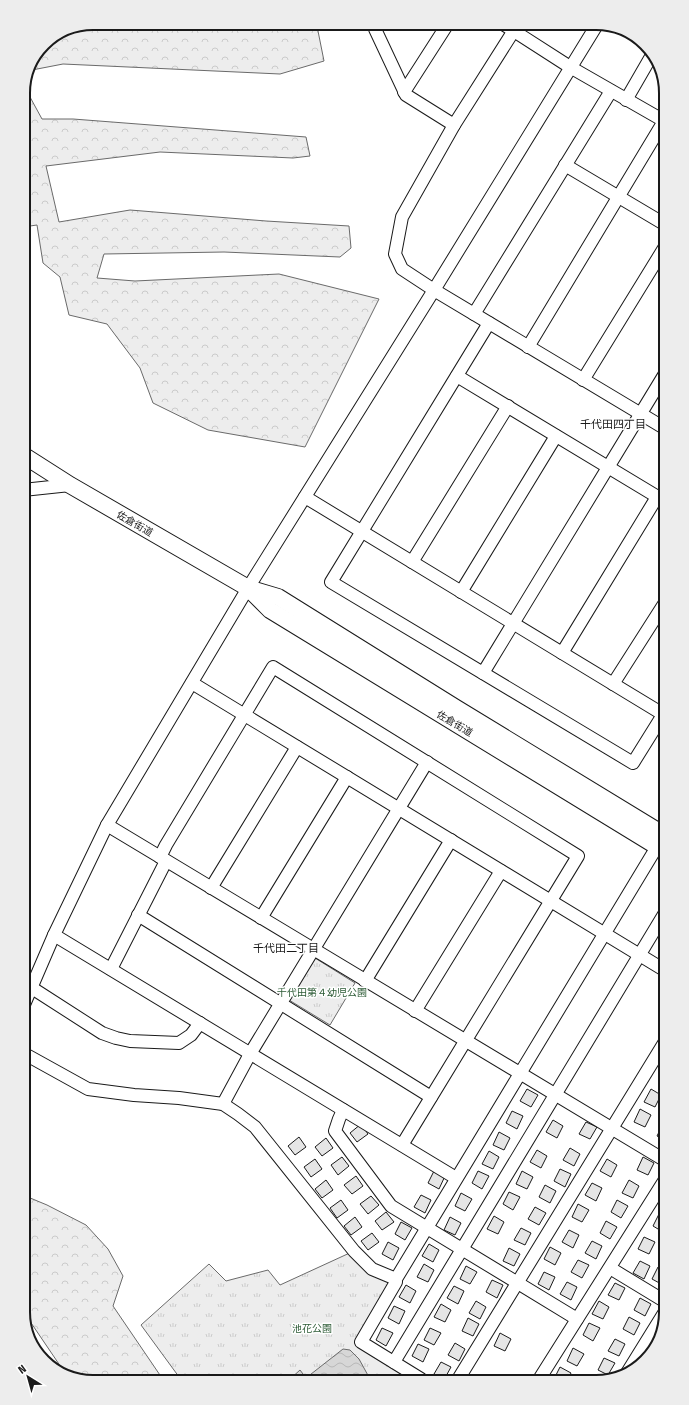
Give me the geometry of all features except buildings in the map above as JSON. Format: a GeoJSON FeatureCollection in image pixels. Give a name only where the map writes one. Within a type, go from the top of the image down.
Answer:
{"type":"FeatureCollection","features":[{"type":"Feature","properties":{"kind":"main road","name":"佐倉街道"},"geometry":{"type":"LineString","coordinates":[[30,460],[248,588],[270,610],[659,837]]}},
{"type":"Feature","properties":{"kind":"street"},"geometry":{"type":"LineString","coordinates":[[375,30],[406,95],[454,125]]}},
{"type":"Feature","properties":{"kind":"street"},"geometry":{"type":"LineString","coordinates":[[404,92],[444,30]]}},
{"type":"Feature","properties":{"kind":"street"},"geometry":{"type":"LineString","coordinates":[[513,30],[454,125],[402,217],[395,254],[402,269],[434,290],[659,425]]}},
{"type":"Feature","properties":{"kind":"street"},"geometry":{"type":"LineString","coordinates":[[519,30],[570,67],[659,119]]}},
{"type":"Feature","properties":{"kind":"street"},"geometry":{"type":"LineString","coordinates":[[30,992],[54,935],[107,826],[248,588],[434,290],[594,30]]}},
{"type":"Feature","properties":{"kind":"street"},"geometry":{"type":"LineString","coordinates":[[626,100],[650,59]]}},
{"type":"Feature","properties":{"kind":"street"},"geometry":{"type":"LineString","coordinates":[[474,314],[611,91]]}},
{"type":"Feature","properties":{"kind":"street"},"geometry":{"type":"LineString","coordinates":[[528,347],[659,132]]}},
{"type":"Feature","properties":{"kind":"street"},"geometry":{"type":"LineString","coordinates":[[565,165],[659,221]]}},
{"type":"Feature","properties":{"kind":"street"},"geometry":{"type":"LineString","coordinates":[[583,380],[659,256]]}},
{"type":"Feature","properties":{"kind":"street"},"geometry":{"type":"LineString","coordinates":[[489,323],[331,582],[633,763],[659,722]]}},
{"type":"Feature","properties":{"kind":"street"},"geometry":{"type":"LineString","coordinates":[[457,376],[659,498]]}},
{"type":"Feature","properties":{"kind":"street"},"geometry":{"type":"LineString","coordinates":[[483,673],[659,384]]}},
{"type":"Feature","properties":{"kind":"street"},"geometry":{"type":"LineString","coordinates":[[412,562],[508,406]]}},
{"type":"Feature","properties":{"kind":"street"},"geometry":{"type":"LineString","coordinates":[[461,592],[556,436]]}},
{"type":"Feature","properties":{"kind":"street"},"geometry":{"type":"LineString","coordinates":[[30,489],[70,485]]}},
{"type":"Feature","properties":{"kind":"street"},"geometry":{"type":"LineString","coordinates":[[304,498],[613,684],[659,710]]}},
{"type":"Feature","properties":{"kind":"street"},"geometry":{"type":"LineString","coordinates":[[562,653],[659,505]]}},
{"type":"Feature","properties":{"kind":"street"},"geometry":{"type":"LineString","coordinates":[[613,684],[659,613]]}},
{"type":"Feature","properties":{"kind":"street"},"geometry":{"type":"LineString","coordinates":[[111,969],[138,915],[163,859],[166,845],[273,667],[578,856],[402,1145]]}},
{"type":"Feature","properties":{"kind":"street"},"geometry":{"type":"LineString","coordinates":[[192,683],[659,967]]}},
{"type":"Feature","properties":{"kind":"street"},"geometry":{"type":"LineString","coordinates":[[211,888],[297,747]]}},
{"type":"Feature","properties":{"kind":"street"},"geometry":{"type":"LineString","coordinates":[[223,1104],[250,1054],[427,762]]}},
{"type":"Feature","properties":{"kind":"street"},"geometry":{"type":"LineString","coordinates":[[261,918],[347,777]]}},
{"type":"Feature","properties":{"kind":"street"},"geometry":{"type":"LineString","coordinates":[[107,826],[659,1157]]}},
{"type":"Feature","properties":{"kind":"street"},"geometry":{"type":"LineString","coordinates":[[365,981],[451,840]]}},
{"type":"Feature","properties":{"kind":"street"},"geometry":{"type":"LineString","coordinates":[[415,1375],[361,1342],[396,1282],[396,1279],[456,1178],[659,848]]}},
{"type":"Feature","properties":{"kind":"street"},"geometry":{"type":"LineString","coordinates":[[416,1011],[501,871]]}},
{"type":"Feature","properties":{"kind":"street"},"geometry":{"type":"LineString","coordinates":[[138,915],[432,1097]]}},
{"type":"Feature","properties":{"kind":"street"},"geometry":{"type":"LineString","coordinates":[[394,1362],[659,923]]}},
{"type":"Feature","properties":{"kind":"street"},"geometry":{"type":"LineString","coordinates":[[54,935],[456,1178]]}},
{"type":"Feature","properties":{"kind":"street"},"geometry":{"type":"LineString","coordinates":[[32,988],[102,1033],[130,1041],[179,1044],[190,1035],[200,1023]]}},
{"type":"Feature","properties":{"kind":"street"},"geometry":{"type":"LineString","coordinates":[[461,1375],[659,1052]]}},
{"type":"Feature","properties":{"kind":"street"},"geometry":{"type":"LineString","coordinates":[[30,1057],[88,1089],[223,1104],[255,1128],[354,1251],[372,1268],[396,1279]]}},
{"type":"Feature","properties":{"kind":"street"},"geometry":{"type":"LineString","coordinates":[[343,1110],[335,1131],[391,1206],[461,1250],[577,1319]]}},
{"type":"Feature","properties":{"kind":"street"},"geometry":{"type":"LineString","coordinates":[[542,1375],[659,1189]]}},
{"type":"Feature","properties":{"kind":"street"},"geometry":{"type":"LineString","coordinates":[[610,1268],[659,1298]]}},
{"type":"Feature","properties":{"kind":"street"},"geometry":{"type":"LineString","coordinates":[[634,1362],[658,1323]]}},
{"type":"Feature","properties":{"kind":"green space"},"geometry":{"type":"Polygon","coordinates":[[[93,30],[318,30],[324,61],[280,74],[63,64],[35,69],[48,48],[58,41],[81,31],[93,30]]]}},
{"type":"Feature","properties":{"kind":"green space"},"geometry":{"type":"Polygon","coordinates":[[[30,97],[42,119],[73,119],[306,137],[310,156],[293,158],[160,152],[46,166],[59,222],[130,210],[349,226],[351,248],[340,257],[224,252],[104,254],[97,278],[135,281],[279,274],[379,299],[305,447],[208,430],[153,403],[140,368],[107,324],[69,315],[60,277],[43,263],[37,225],[30,226],[30,97]]]}},
{"type":"Feature","properties":{"kind":"green space","name":"千代田第４幼児公園"},"geometry":{"type":"Polygon","coordinates":[[[315,958],[355,983],[330,1025],[289,1000],[315,958]]]}},
{"type":"Feature","properties":{"kind":"green space"},"geometry":{"type":"Polygon","coordinates":[[[30,1198],[86,1225],[108,1249],[123,1276],[113,1306],[160,1375],[89,1375],[73,1372],[61,1367],[31,1323],[30,1198]]]}},
{"type":"Feature","properties":{"kind":"green space","name":"池花公園"},"geometry":{"type":"Polygon","coordinates":[[[354,1251],[396,1282],[365,1336],[394,1362],[415,1375],[178,1375],[141,1325],[209,1264],[226,1281],[268,1270],[280,1285],[354,1251]]]}},
{"type":"Feature","properties":{"kind":"water"},"geometry":{"type":"Polygon","coordinates":[[[343,1349],[350,1350],[359,1359],[368,1375],[310,1375],[343,1349]]]}},
{"type":"Feature","properties":{"kind":"water"},"geometry":{"type":"Polygon","coordinates":[[[300,1370],[304,1375],[294,1375],[300,1370]]]}},
{"type":"Feature","properties":{"kind":"district","name":"千代田四丁目"},"geometry":{"type":"Point","coordinates":[613,424]}},
{"type":"Feature","properties":{"kind":"district","name":"千代田二丁目"},"geometry":{"type":"Point","coordinates":[286,948]}}]}
